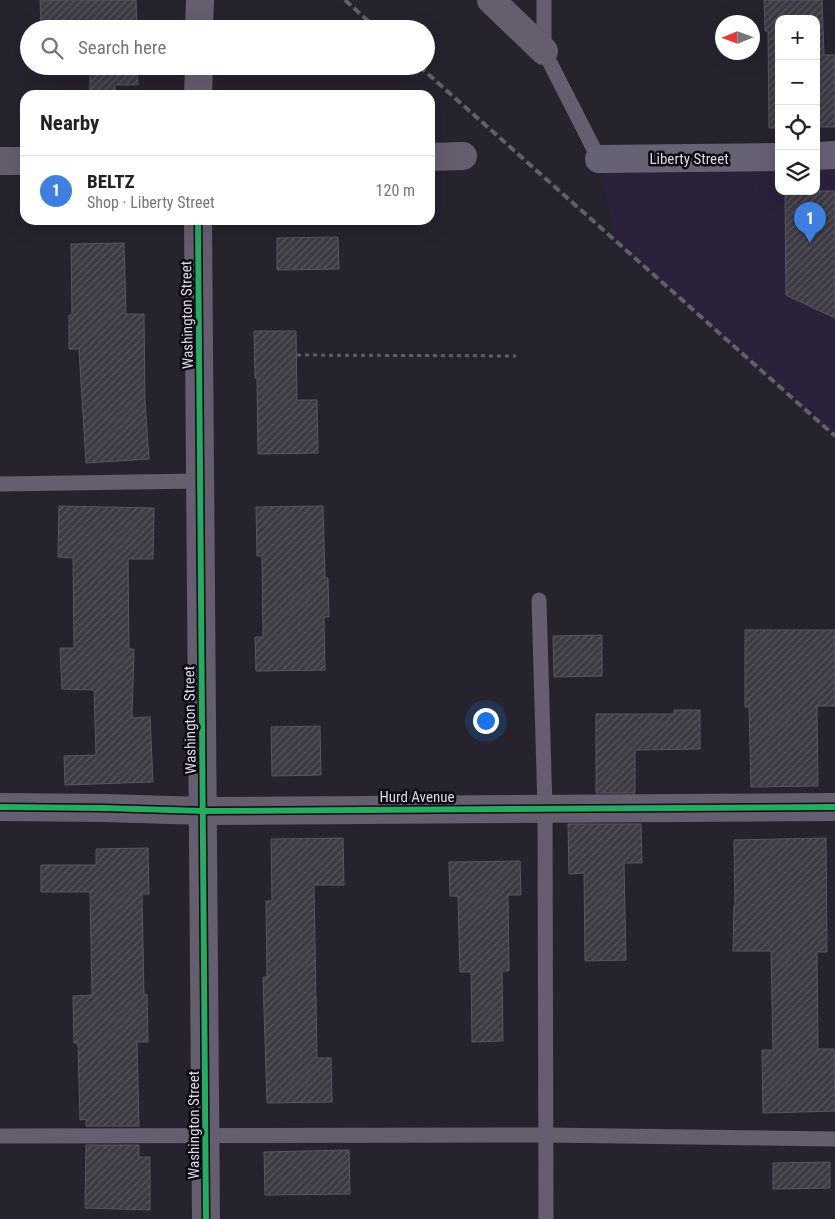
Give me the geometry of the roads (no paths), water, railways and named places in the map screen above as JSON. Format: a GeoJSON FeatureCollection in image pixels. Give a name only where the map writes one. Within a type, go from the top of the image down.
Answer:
{"type":"FeatureCollection","features":[{"type":"Feature","properties":{"kind":"street"},"geometry":{"type":"LineString","coordinates":[[199,20],[200,0]]}},
{"type":"Feature","properties":{"kind":"street"},"geometry":{"type":"LineString","coordinates":[[492,0],[544,51]]}},
{"type":"Feature","properties":{"kind":"street"},"geometry":{"type":"LineString","coordinates":[[198,90],[199,75]]}},
{"type":"Feature","properties":{"kind":"street"},"geometry":{"type":"LineString","coordinates":[[820,156],[835,155]]}},
{"type":"Feature","properties":{"kind":"street"},"geometry":{"type":"LineString","coordinates":[[435,157],[463,156]]}},
{"type":"Feature","properties":{"kind":"street","name":"Liberty Street"},"geometry":{"type":"LineString","coordinates":[[598,159],[775,157]]}},
{"type":"Feature","properties":{"kind":"street"},"geometry":{"type":"LineString","coordinates":[[0,161],[20,161]]}},
{"type":"Feature","properties":{"kind":"street","name":"Washington Street"},"geometry":{"type":"LineString","coordinates":[[198,225],[206,1219]]}},
{"type":"Feature","properties":{"kind":"street","name":"Hurd Avenue"},"geometry":{"type":"LineString","coordinates":[[0,807],[104,808],[204,812],[835,807]]}},
{"type":"Feature","properties":{"kind":"lane"},"geometry":{"type":"LineString","coordinates":[[544,0],[544,51],[598,159]]}},
{"type":"Feature","properties":{"kind":"lane"},"geometry":{"type":"LineString","coordinates":[[0,484],[201,481]]}},
{"type":"Feature","properties":{"kind":"lane"},"geometry":{"type":"LineString","coordinates":[[539,600],[544,808],[546,1219]]}},
{"type":"Feature","properties":{"kind":"lane"},"geometry":{"type":"LineString","coordinates":[[0,1136],[206,1134],[546,1135],[835,1139]]}},
{"type":"Feature","properties":{"kind":"railway"},"geometry":{"type":"LineString","coordinates":[[345,0],[367,20]]}},
{"type":"Feature","properties":{"kind":"railway"},"geometry":{"type":"LineString","coordinates":[[429,75],[835,436]]}},
{"type":"Feature","properties":{"kind":"place","name":"BELTZ"},"geometry":{"type":"Point","coordinates":[810,243]}}]}
